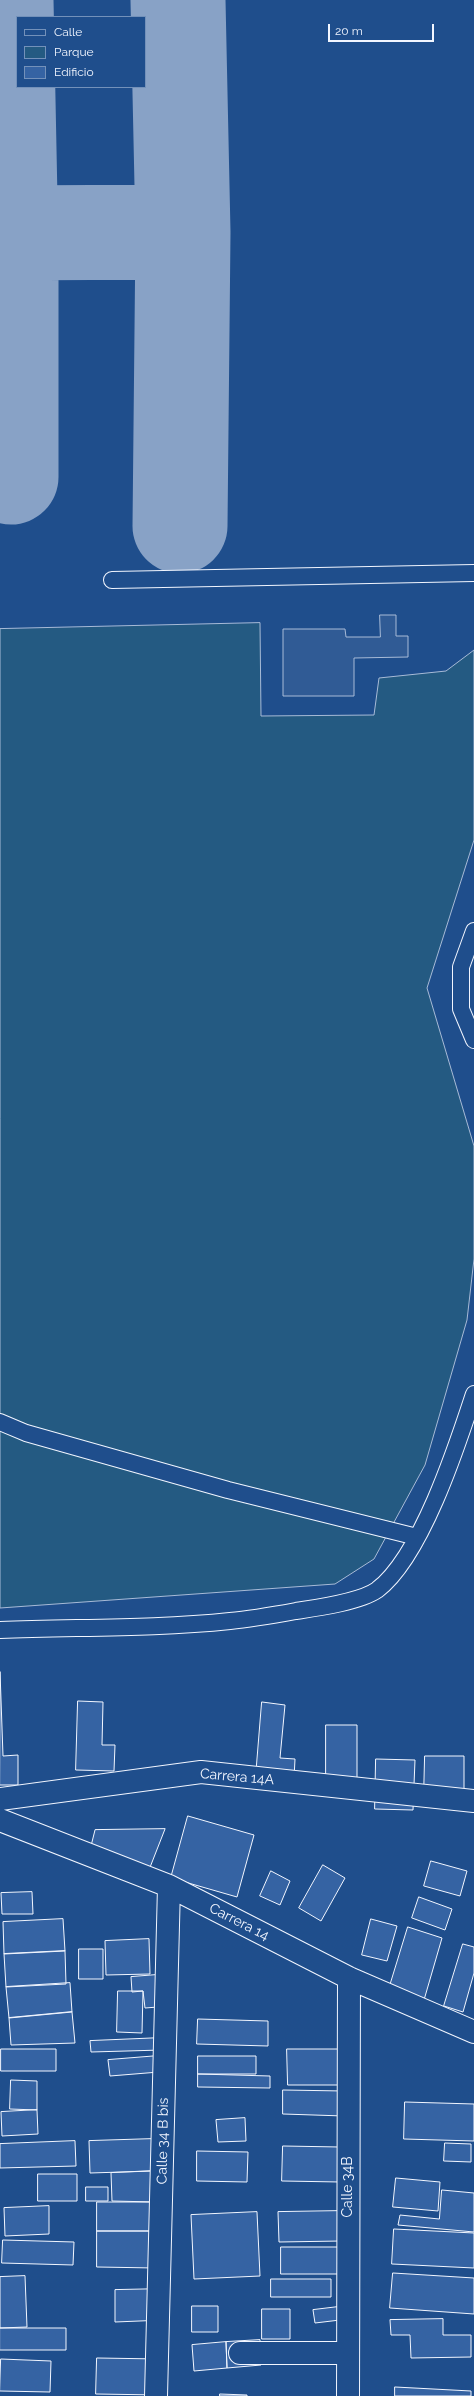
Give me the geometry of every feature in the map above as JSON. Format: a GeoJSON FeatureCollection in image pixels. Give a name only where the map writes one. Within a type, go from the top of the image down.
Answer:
{"type":"FeatureCollection","features":[{"type":"Feature","properties":{"kind":"street","name":"Carrera 14A"},"geometry":{"type":"LineString","coordinates":[[0,1799],[201,1772],[474,1801]]}},
{"type":"Feature","properties":{"kind":"street","name":"Carrera 14"},"geometry":{"type":"LineString","coordinates":[[0,1820],[169,1886],[349,1978],[474,2032]]}},
{"type":"Feature","properties":{"kind":"street","name":"Calle 34 B bis"},"geometry":{"type":"LineString","coordinates":[[156,2396],[169,1886]]}},
{"type":"Feature","properties":{"kind":"street","name":"Calle 34B"},"geometry":{"type":"LineString","coordinates":[[348,2396],[349,1978]]}},
{"type":"Feature","properties":{"kind":"street"},"geometry":{"type":"LineString","coordinates":[[240,2353],[348,2353]]}},
{"type":"Feature","properties":{"kind":"lane"},"geometry":{"type":"LineString","coordinates":[[112,580],[474,573]]}},
{"type":"Feature","properties":{"kind":"lane"},"geometry":{"type":"LineString","coordinates":[[474,931],[461,967],[461,1009],[474,1040]]}},
{"type":"Feature","properties":{"kind":"lane"},"geometry":{"type":"LineString","coordinates":[[0,1630],[181,1625],[230,1621],[345,1602],[376,1591],[394,1573],[417,1537],[436,1499],[474,1394]]}},
{"type":"Feature","properties":{"kind":"lane"},"geometry":{"type":"LineString","coordinates":[[0,1422],[26,1433],[228,1490],[417,1537]]}},
{"type":"Feature","properties":{"kind":"green space"},"geometry":{"type":"Polygon","coordinates":[[[260,623],[261,716],[374,715],[379,678],[446,671],[474,650],[474,840],[427,988],[474,1146],[474,1259],[467,1320],[425,1465],[374,1559],[335,1584],[0,1608],[0,629],[260,623]]]}},
{"type":"Feature","properties":{"kind":"shaded area"},"geometry":{"type":"Polygon","coordinates":[[[380,615],[396,615],[396,636],[408,636],[408,657],[354,658],[354,696],[283,696],[283,629],[345,629],[346,637],[380,637],[380,615]]]}},
{"type":"Feature","properties":{"kind":"building"},"geometry":{"type":"Polygon","coordinates":[[[0,1672],[3,1756],[18,1755],[18,1785],[0,1785],[0,1672]]]}},
{"type":"Feature","properties":{"kind":"building"},"geometry":{"type":"Polygon","coordinates":[[[78,1701],[103,1702],[102,1745],[115,1745],[114,1771],[76,1770],[78,1701]]]}},
{"type":"Feature","properties":{"kind":"building"},"geometry":{"type":"Polygon","coordinates":[[[262,1702],[285,1705],[280,1758],[295,1759],[294,1779],[256,1776],[262,1702]]]}},
{"type":"Feature","properties":{"kind":"building"},"geometry":{"type":"Polygon","coordinates":[[[326,1725],[357,1725],[357,1783],[326,1783],[326,1725]]]}},
{"type":"Feature","properties":{"kind":"building"},"geometry":{"type":"Polygon","coordinates":[[[425,1756],[464,1756],[464,1797],[424,1796],[425,1756]]]}},
{"type":"Feature","properties":{"kind":"building"},"geometry":{"type":"Polygon","coordinates":[[[376,1759],[415,1760],[413,1810],[375,1809],[376,1759]]]}},
{"type":"Feature","properties":{"kind":"building"},"geometry":{"type":"Polygon","coordinates":[[[188,1816],[254,1835],[237,1897],[171,1878],[188,1816]]]}},
{"type":"Feature","properties":{"kind":"building"},"geometry":{"type":"Polygon","coordinates":[[[165,1829],[147,1875],[91,1846],[95,1830],[165,1829]]]}},
{"type":"Feature","properties":{"kind":"building"},"geometry":{"type":"Polygon","coordinates":[[[431,1861],[467,1871],[460,1896],[424,1886],[431,1861]]]}},
{"type":"Feature","properties":{"kind":"building"},"geometry":{"type":"Polygon","coordinates":[[[323,1865],[345,1878],[321,1921],[299,1908],[323,1865]]]}},
{"type":"Feature","properties":{"kind":"building"},"geometry":{"type":"Polygon","coordinates":[[[271,1871],[290,1881],[280,1905],[260,1896],[271,1871]]]}},
{"type":"Feature","properties":{"kind":"building"},"geometry":{"type":"Polygon","coordinates":[[[32,1892],[33,1914],[2,1914],[1,1893],[32,1892]]]}},
{"type":"Feature","properties":{"kind":"building"},"geometry":{"type":"Polygon","coordinates":[[[419,1897],[452,1909],[445,1930],[412,1918],[419,1897]]]}},
{"type":"Feature","properties":{"kind":"building"},"geometry":{"type":"Polygon","coordinates":[[[63,1919],[65,1951],[4,1954],[3,1922],[63,1919]]]}},
{"type":"Feature","properties":{"kind":"building"},"geometry":{"type":"Polygon","coordinates":[[[371,1919],[397,1926],[387,1961],[362,1955],[371,1919]]]}},
{"type":"Feature","properties":{"kind":"building"},"geometry":{"type":"Polygon","coordinates":[[[408,1927],[442,1938],[424,2000],[389,1989],[408,1927]]]}},
{"type":"Feature","properties":{"kind":"building"},"geometry":{"type":"Polygon","coordinates":[[[149,1939],[150,1974],[106,1975],[105,1941],[149,1939]]]}},
{"type":"Feature","properties":{"kind":"building"},"geometry":{"type":"Polygon","coordinates":[[[463,1944],[474,1947],[474,1973],[463,2012],[444,2006],[463,1944]]]}},
{"type":"Feature","properties":{"kind":"building"},"geometry":{"type":"Polygon","coordinates":[[[79,1949],[103,1949],[103,1979],[79,1979],[79,1949]]]}},
{"type":"Feature","properties":{"kind":"building"},"geometry":{"type":"Polygon","coordinates":[[[65,1951],[66,1984],[6,1987],[4,1954],[65,1951]]]}},
{"type":"Feature","properties":{"kind":"building"},"geometry":{"type":"Polygon","coordinates":[[[169,1974],[171,2006],[145,2008],[143,1991],[132,1992],[131,1977],[169,1974]]]}},
{"type":"Feature","properties":{"kind":"building"},"geometry":{"type":"Polygon","coordinates":[[[70,1983],[72,2012],[9,2018],[6,1987],[70,1983]]]}},
{"type":"Feature","properties":{"kind":"building"},"geometry":{"type":"Polygon","coordinates":[[[118,1991],[143,1991],[142,2033],[117,2032],[118,1991]]]}},
{"type":"Feature","properties":{"kind":"building"},"geometry":{"type":"Polygon","coordinates":[[[72,2012],[75,2043],[11,2045],[9,2018],[72,2012]]]}},
{"type":"Feature","properties":{"kind":"building"},"geometry":{"type":"Polygon","coordinates":[[[198,2019],[268,2021],[268,2046],[197,2044],[198,2019]]]}},
{"type":"Feature","properties":{"kind":"building"},"geometry":{"type":"Polygon","coordinates":[[[161,2038],[162,2050],[91,2052],[90,2041],[161,2038]]]}},
{"type":"Feature","properties":{"kind":"building"},"geometry":{"type":"Polygon","coordinates":[[[1,2049],[56,2049],[56,2071],[1,2071],[1,2049]]]}},
{"type":"Feature","properties":{"kind":"building"},"geometry":{"type":"Polygon","coordinates":[[[287,2049],[349,2049],[349,2085],[288,2085],[287,2049]]]}},
{"type":"Feature","properties":{"kind":"building"},"geometry":{"type":"Polygon","coordinates":[[[158,2056],[159,2072],[110,2076],[108,2060],[158,2056]]]}},
{"type":"Feature","properties":{"kind":"building"},"geometry":{"type":"Polygon","coordinates":[[[198,2056],[256,2056],[256,2074],[198,2074],[198,2056]]]}},
{"type":"Feature","properties":{"kind":"building"},"geometry":{"type":"Polygon","coordinates":[[[198,2074],[270,2076],[270,2088],[198,2087],[198,2074]]]}},
{"type":"Feature","properties":{"kind":"building"},"geometry":{"type":"Polygon","coordinates":[[[11,2080],[37,2081],[37,2110],[10,2109],[11,2080]]]}},
{"type":"Feature","properties":{"kind":"building"},"geometry":{"type":"Polygon","coordinates":[[[283,2090],[344,2091],[344,2116],[283,2114],[283,2090]]]}},
{"type":"Feature","properties":{"kind":"building"},"geometry":{"type":"Polygon","coordinates":[[[405,2102],[474,2104],[474,2141],[404,2139],[405,2102]]]}},
{"type":"Feature","properties":{"kind":"building"},"geometry":{"type":"Polygon","coordinates":[[[37,2110],[38,2134],[2,2136],[1,2112],[37,2110]]]}},
{"type":"Feature","properties":{"kind":"building"},"geometry":{"type":"Polygon","coordinates":[[[245,2118],[246,2141],[218,2142],[216,2120],[245,2118]]]}},
{"type":"Feature","properties":{"kind":"building"},"geometry":{"type":"Polygon","coordinates":[[[153,2139],[154,2171],[90,2173],[89,2141],[153,2139]]]}},
{"type":"Feature","properties":{"kind":"building"},"geometry":{"type":"Polygon","coordinates":[[[75,2141],[76,2166],[0,2168],[0,2144],[75,2141]]]}},
{"type":"Feature","properties":{"kind":"building"},"geometry":{"type":"Polygon","coordinates":[[[445,2143],[471,2144],[471,2162],[444,2161],[445,2143]]]}},
{"type":"Feature","properties":{"kind":"building"},"geometry":{"type":"Polygon","coordinates":[[[283,2146],[340,2147],[340,2182],[282,2181],[283,2146]]]}},
{"type":"Feature","properties":{"kind":"building"},"geometry":{"type":"Polygon","coordinates":[[[197,2151],[248,2152],[247,2182],[197,2181],[197,2151]]]}},
{"type":"Feature","properties":{"kind":"building"},"geometry":{"type":"Polygon","coordinates":[[[154,2171],[155,2202],[112,2201],[111,2173],[154,2171]]]}},
{"type":"Feature","properties":{"kind":"building"},"geometry":{"type":"Polygon","coordinates":[[[38,2174],[77,2174],[77,2201],[38,2201],[38,2174]]]}},
{"type":"Feature","properties":{"kind":"building"},"geometry":{"type":"Polygon","coordinates":[[[396,2178],[440,2182],[438,2211],[393,2207],[396,2178]]]}},
{"type":"Feature","properties":{"kind":"building"},"geometry":{"type":"Polygon","coordinates":[[[86,2187],[108,2187],[108,2201],[86,2201],[86,2187]]]}},
{"type":"Feature","properties":{"kind":"building"},"geometry":{"type":"Polygon","coordinates":[[[442,2190],[474,2193],[474,2232],[398,2225],[400,2215],[439,2219],[442,2190]]]}},
{"type":"Feature","properties":{"kind":"building"},"geometry":{"type":"Polygon","coordinates":[[[97,2202],[155,2202],[155,2231],[97,2231],[97,2202]]]}},
{"type":"Feature","properties":{"kind":"building"},"geometry":{"type":"Polygon","coordinates":[[[49,2206],[49,2234],[5,2236],[4,2208],[49,2206]]]}},
{"type":"Feature","properties":{"kind":"building"},"geometry":{"type":"Polygon","coordinates":[[[340,2211],[341,2241],[279,2242],[278,2212],[340,2211]]]}},
{"type":"Feature","properties":{"kind":"building"},"geometry":{"type":"Polygon","coordinates":[[[257,2212],[260,2276],[194,2279],[191,2215],[257,2212]]]}},
{"type":"Feature","properties":{"kind":"building"},"geometry":{"type":"Polygon","coordinates":[[[394,2229],[474,2233],[474,2268],[392,2264],[394,2229]]]}},
{"type":"Feature","properties":{"kind":"building"},"geometry":{"type":"Polygon","coordinates":[[[97,2231],[155,2231],[155,2268],[97,2267],[97,2231]]]}},
{"type":"Feature","properties":{"kind":"building"},"geometry":{"type":"Polygon","coordinates":[[[3,2240],[74,2242],[73,2265],[2,2263],[3,2240]]]}},
{"type":"Feature","properties":{"kind":"building"},"geometry":{"type":"Polygon","coordinates":[[[281,2247],[340,2247],[340,2274],[281,2274],[281,2247]]]}},
{"type":"Feature","properties":{"kind":"building"},"geometry":{"type":"Polygon","coordinates":[[[393,2273],[474,2278],[474,2314],[390,2308],[393,2273]]]}},
{"type":"Feature","properties":{"kind":"building"},"geometry":{"type":"Polygon","coordinates":[[[25,2276],[27,2327],[0,2328],[0,2277],[25,2276]]]}},
{"type":"Feature","properties":{"kind":"building"},"geometry":{"type":"Polygon","coordinates":[[[271,2279],[331,2279],[331,2297],[271,2297],[271,2279]]]}},
{"type":"Feature","properties":{"kind":"building"},"geometry":{"type":"Polygon","coordinates":[[[163,2289],[164,2320],[115,2322],[115,2290],[163,2289]]]}},
{"type":"Feature","properties":{"kind":"building"},"geometry":{"type":"Polygon","coordinates":[[[192,2306],[218,2306],[218,2332],[192,2332],[192,2306]]]}},
{"type":"Feature","properties":{"kind":"building"},"geometry":{"type":"Polygon","coordinates":[[[338,2307],[340,2320],[315,2323],[313,2310],[338,2307]]]}},
{"type":"Feature","properties":{"kind":"building"},"geometry":{"type":"Polygon","coordinates":[[[262,2309],[290,2309],[290,2339],[262,2339],[262,2309]]]}},
{"type":"Feature","properties":{"kind":"building"},"geometry":{"type":"Polygon","coordinates":[[[443,2319],[443,2335],[471,2335],[471,2357],[411,2358],[410,2335],[391,2335],[390,2320],[443,2319]]]}},
{"type":"Feature","properties":{"kind":"building"},"geometry":{"type":"Polygon","coordinates":[[[0,2328],[66,2328],[66,2350],[0,2350],[0,2328]]]}},
{"type":"Feature","properties":{"kind":"building"},"geometry":{"type":"Polygon","coordinates":[[[260,2340],[261,2365],[227,2368],[226,2342],[260,2340]]]}},
{"type":"Feature","properties":{"kind":"building"},"geometry":{"type":"Polygon","coordinates":[[[226,2342],[227,2368],[194,2371],[192,2345],[226,2342]]]}},
{"type":"Feature","properties":{"kind":"building"},"geometry":{"type":"Polygon","coordinates":[[[97,2358],[160,2359],[159,2395],[96,2394],[97,2358]]]}},
{"type":"Feature","properties":{"kind":"building"},"geometry":{"type":"Polygon","coordinates":[[[1,2359],[51,2361],[50,2392],[0,2391],[1,2359]]]}},
{"type":"Feature","properties":{"kind":"building"},"geometry":{"type":"Polygon","coordinates":[[[395,2387],[471,2391],[471,2396],[395,2396],[395,2387]]]}},
{"type":"Feature","properties":{"kind":"building"},"geometry":{"type":"Polygon","coordinates":[[[220,2394],[247,2395],[247,2396],[220,2396],[220,2394]]]}},
{"type":"Feature","properties":{"kind":"taxiway"},"geometry":{"type":"LineString","coordinates":[[0,224],[8,211],[10,199],[6,0]]}},
{"type":"Feature","properties":{"kind":"taxiway"},"geometry":{"type":"LineString","coordinates":[[178,0],[183,232],[180,526]]}},
{"type":"Feature","properties":{"kind":"taxiway"},"geometry":{"type":"LineString","coordinates":[[0,233],[183,232]]}},
{"type":"Feature","properties":{"kind":"taxiway"},"geometry":{"type":"LineString","coordinates":[[0,242],[8,252],[11,274],[11,477]]}}]}
